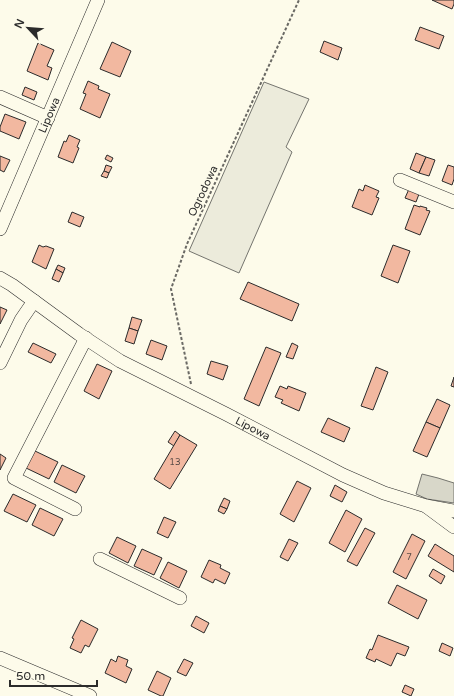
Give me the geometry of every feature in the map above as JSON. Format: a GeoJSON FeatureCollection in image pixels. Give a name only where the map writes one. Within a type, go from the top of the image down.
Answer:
{"type":"FeatureCollection","features":[{"type":"Feature","properties":{"kind":"street","name":"Lipowa"},"geometry":{"type":"LineString","coordinates":[[0,229],[98,0]]}},
{"type":"Feature","properties":{"kind":"street"},"geometry":{"type":"LineString","coordinates":[[0,97],[48,118]]}},
{"type":"Feature","properties":{"kind":"street"},"geometry":{"type":"LineString","coordinates":[[400,180],[454,202]]}},
{"type":"Feature","properties":{"kind":"street","name":"Lipowa"},"geometry":{"type":"LineString","coordinates":[[0,278],[120,361],[343,475],[384,493],[426,506],[454,511]]}},
{"type":"Feature","properties":{"kind":"street"},"geometry":{"type":"LineString","coordinates":[[0,363],[21,320],[34,301]]}},
{"type":"Feature","properties":{"kind":"street"},"geometry":{"type":"LineString","coordinates":[[75,509],[14,478],[86,338]]}},
{"type":"Feature","properties":{"kind":"street","name":"Lipowa"},"geometry":{"type":"LineString","coordinates":[[426,506],[454,527]]}},
{"type":"Feature","properties":{"kind":"street"},"geometry":{"type":"LineString","coordinates":[[100,559],[180,598]]}},
{"type":"Feature","properties":{"kind":"street"},"geometry":{"type":"LineString","coordinates":[[0,658],[90,696]]}},
{"type":"Feature","properties":{"kind":"path","name":"Ogrodowa"},"geometry":{"type":"LineString","coordinates":[[194,398],[171,289],[187,244],[299,0]]}},
{"type":"Feature","properties":{"kind":"shaded area"},"geometry":{"type":"Polygon","coordinates":[[[264,82],[309,99],[286,147],[292,152],[239,273],[189,251],[264,82]]]}},
{"type":"Feature","properties":{"kind":"shaded area"},"geometry":{"type":"Polygon","coordinates":[[[422,474],[454,483],[454,503],[427,499],[416,494],[422,474]]]}},
{"type":"Feature","properties":{"kind":"building"},"geometry":{"type":"Polygon","coordinates":[[[432,0],[454,0],[454,4],[452,9],[432,0]]]}},
{"type":"Feature","properties":{"kind":"building"},"geometry":{"type":"Polygon","coordinates":[[[420,27],[444,36],[439,49],[415,40],[420,27]]]}},
{"type":"Feature","properties":{"kind":"building"},"geometry":{"type":"Polygon","coordinates":[[[324,41],[342,48],[338,60],[320,52],[324,41]]]}},
{"type":"Feature","properties":{"kind":"building"},"geometry":{"type":"Polygon","coordinates":[[[112,42],[131,51],[120,77],[100,69],[112,42]]]}},
{"type":"Feature","properties":{"kind":"building"},"geometry":{"type":"Polygon","coordinates":[[[38,43],[54,50],[47,66],[52,68],[48,80],[27,71],[38,43]]]}},
{"type":"Feature","properties":{"kind":"building"},"geometry":{"type":"Polygon","coordinates":[[[88,81],[99,86],[98,89],[110,94],[100,118],[80,109],[86,94],[83,93],[88,81]]]}},
{"type":"Feature","properties":{"kind":"building"},"geometry":{"type":"Polygon","coordinates":[[[25,87],[37,92],[34,100],[22,95],[25,87]]]}},
{"type":"Feature","properties":{"kind":"building"},"geometry":{"type":"Polygon","coordinates":[[[5,114],[26,122],[19,139],[0,131],[5,114]]]}},
{"type":"Feature","properties":{"kind":"building"},"geometry":{"type":"Polygon","coordinates":[[[69,135],[80,140],[77,147],[79,148],[73,163],[58,157],[64,141],[66,142],[69,135]]]}},
{"type":"Feature","properties":{"kind":"building"},"geometry":{"type":"Polygon","coordinates":[[[416,153],[426,157],[419,173],[410,169],[416,153]]]}},
{"type":"Feature","properties":{"kind":"building"},"geometry":{"type":"Polygon","coordinates":[[[107,155],[113,158],[111,162],[105,159],[107,155]]]}},
{"type":"Feature","properties":{"kind":"building"},"geometry":{"type":"Polygon","coordinates":[[[0,156],[10,160],[4,172],[0,170],[0,156]]]}},
{"type":"Feature","properties":{"kind":"building"},"geometry":{"type":"Polygon","coordinates":[[[426,157],[435,160],[429,176],[419,173],[426,157]]]}},
{"type":"Feature","properties":{"kind":"building"},"geometry":{"type":"Polygon","coordinates":[[[106,165],[112,167],[109,173],[104,171],[106,165]]]}},
{"type":"Feature","properties":{"kind":"building"},"geometry":{"type":"Polygon","coordinates":[[[448,165],[454,167],[454,179],[452,185],[442,181],[448,165]]]}},
{"type":"Feature","properties":{"kind":"building"},"geometry":{"type":"Polygon","coordinates":[[[104,171],[109,173],[107,178],[101,176],[104,171]]]}},
{"type":"Feature","properties":{"kind":"building"},"geometry":{"type":"Polygon","coordinates":[[[365,185],[379,191],[376,197],[379,198],[372,215],[352,207],[359,189],[363,191],[365,185]]]}},
{"type":"Feature","properties":{"kind":"building"},"geometry":{"type":"Polygon","coordinates":[[[409,189],[419,194],[416,202],[405,198],[409,189]]]}},
{"type":"Feature","properties":{"kind":"building"},"geometry":{"type":"Polygon","coordinates":[[[414,205],[427,208],[426,210],[430,211],[420,235],[405,229],[414,205]]]}},
{"type":"Feature","properties":{"kind":"building"},"geometry":{"type":"Polygon","coordinates":[[[72,212],[84,217],[80,227],[68,222],[72,212]]]}},
{"type":"Feature","properties":{"kind":"building"},"geometry":{"type":"Polygon","coordinates":[[[39,245],[54,249],[46,269],[32,262],[39,245]]]}},
{"type":"Feature","properties":{"kind":"building"},"geometry":{"type":"Polygon","coordinates":[[[393,245],[410,251],[398,283],[381,276],[393,245]]]}},
{"type":"Feature","properties":{"kind":"building"},"geometry":{"type":"Polygon","coordinates":[[[58,265],[65,268],[63,273],[56,269],[58,265]]]}},
{"type":"Feature","properties":{"kind":"building"},"geometry":{"type":"Polygon","coordinates":[[[56,269],[63,273],[59,282],[52,279],[56,269]]]}},
{"type":"Feature","properties":{"kind":"building"},"geometry":{"type":"Polygon","coordinates":[[[248,282],[299,304],[292,321],[240,299],[248,282]]]}},
{"type":"Feature","properties":{"kind":"building"},"geometry":{"type":"Polygon","coordinates":[[[0,307],[7,310],[0,324],[0,307]]]}},
{"type":"Feature","properties":{"kind":"building"},"geometry":{"type":"Polygon","coordinates":[[[132,317],[142,320],[138,331],[129,328],[132,317]]]}},
{"type":"Feature","properties":{"kind":"building"},"geometry":{"type":"Polygon","coordinates":[[[129,328],[138,331],[134,344],[125,341],[129,328]]]}},
{"type":"Feature","properties":{"kind":"building"},"geometry":{"type":"Polygon","coordinates":[[[151,340],[167,346],[162,360],[146,354],[151,340]]]}},
{"type":"Feature","properties":{"kind":"building"},"geometry":{"type":"Polygon","coordinates":[[[33,343],[56,354],[51,363],[28,352],[33,343]]]}},
{"type":"Feature","properties":{"kind":"building"},"geometry":{"type":"Polygon","coordinates":[[[292,343],[298,346],[293,359],[286,357],[292,343]]]}},
{"type":"Feature","properties":{"kind":"building"},"geometry":{"type":"Polygon","coordinates":[[[266,347],[281,353],[259,406],[244,399],[266,347]]]}},
{"type":"Feature","properties":{"kind":"building"},"geometry":{"type":"Polygon","coordinates":[[[211,361],[228,366],[223,380],[207,374],[211,361]]]}},
{"type":"Feature","properties":{"kind":"building"},"geometry":{"type":"Polygon","coordinates":[[[97,364],[112,371],[99,399],[84,391],[97,364]]]}},
{"type":"Feature","properties":{"kind":"building"},"geometry":{"type":"Polygon","coordinates":[[[376,367],[388,372],[373,410],[361,406],[376,367]]]}},
{"type":"Feature","properties":{"kind":"building"},"geometry":{"type":"Polygon","coordinates":[[[454,377],[454,387],[451,386],[454,377]]]}},
{"type":"Feature","properties":{"kind":"building"},"geometry":{"type":"Polygon","coordinates":[[[280,386],[287,389],[288,386],[306,393],[299,411],[281,403],[283,400],[275,397],[280,386]]]}},
{"type":"Feature","properties":{"kind":"building"},"geometry":{"type":"Polygon","coordinates":[[[437,399],[450,405],[440,428],[426,422],[437,399]]]}},
{"type":"Feature","properties":{"kind":"building"},"geometry":{"type":"Polygon","coordinates":[[[328,418],[350,428],[344,442],[321,432],[328,418]]]}},
{"type":"Feature","properties":{"kind":"building"},"geometry":{"type":"Polygon","coordinates":[[[426,422],[440,428],[427,457],[413,451],[426,422]]]}},
{"type":"Feature","properties":{"kind":"building"},"geometry":{"type":"Polygon","coordinates":[[[175,431],[180,435],[174,446],[168,442],[175,431]]]}},
{"type":"Feature","properties":{"kind":"building"},"geometry":{"type":"Polygon","coordinates":[[[180,435],[197,445],[170,489],[154,479],[180,435]]]}},
{"type":"Feature","properties":{"kind":"building"},"geometry":{"type":"Polygon","coordinates":[[[35,451],[58,462],[49,479],[26,468],[35,451]]]}},
{"type":"Feature","properties":{"kind":"building"},"geometry":{"type":"Polygon","coordinates":[[[0,454],[6,458],[0,470],[0,454]]]}},
{"type":"Feature","properties":{"kind":"building"},"geometry":{"type":"Polygon","coordinates":[[[62,465],[85,476],[76,493],[54,482],[62,465]]]}},
{"type":"Feature","properties":{"kind":"building"},"geometry":{"type":"Polygon","coordinates":[[[297,481],[311,488],[294,522],[280,514],[297,481]]]}},
{"type":"Feature","properties":{"kind":"building"},"geometry":{"type":"Polygon","coordinates":[[[335,485],[347,492],[342,502],[330,496],[335,485]]]}},
{"type":"Feature","properties":{"kind":"building"},"geometry":{"type":"Polygon","coordinates":[[[13,494],[36,505],[27,522],[4,511],[13,494]]]}},
{"type":"Feature","properties":{"kind":"building"},"geometry":{"type":"Polygon","coordinates":[[[224,498],[230,501],[227,509],[220,506],[224,498]]]}},
{"type":"Feature","properties":{"kind":"building"},"geometry":{"type":"Polygon","coordinates":[[[220,506],[227,509],[224,514],[218,511],[220,506]]]}},
{"type":"Feature","properties":{"kind":"building"},"geometry":{"type":"Polygon","coordinates":[[[40,508],[63,519],[54,536],[32,525],[40,508]]]}},
{"type":"Feature","properties":{"kind":"building"},"geometry":{"type":"Polygon","coordinates":[[[346,510],[362,519],[345,552],[329,543],[346,510]]]}},
{"type":"Feature","properties":{"kind":"building"},"geometry":{"type":"Polygon","coordinates":[[[164,517],[176,522],[168,538],[157,533],[164,517]]]}},
{"type":"Feature","properties":{"kind":"building"},"geometry":{"type":"Polygon","coordinates":[[[365,528],[375,533],[357,566],[347,561],[365,528]]]}},
{"type":"Feature","properties":{"kind":"building"},"geometry":{"type":"Polygon","coordinates":[[[412,534],[425,541],[406,579],[393,572],[412,534]]]}},
{"type":"Feature","properties":{"kind":"building"},"geometry":{"type":"Polygon","coordinates":[[[117,537],[136,546],[128,563],[109,553],[117,537]]]}},
{"type":"Feature","properties":{"kind":"building"},"geometry":{"type":"Polygon","coordinates":[[[289,539],[298,543],[288,561],[280,557],[289,539]]]}},
{"type":"Feature","properties":{"kind":"building"},"geometry":{"type":"Polygon","coordinates":[[[435,544],[454,556],[454,572],[428,556],[435,544]]]}},
{"type":"Feature","properties":{"kind":"building"},"geometry":{"type":"Polygon","coordinates":[[[142,549],[162,558],[154,575],[134,566],[142,549]]]}},
{"type":"Feature","properties":{"kind":"building"},"geometry":{"type":"Polygon","coordinates":[[[209,560],[221,565],[220,568],[230,573],[225,584],[215,579],[213,583],[201,577],[209,560]]]}},
{"type":"Feature","properties":{"kind":"building"},"geometry":{"type":"Polygon","coordinates":[[[168,562],[187,571],[179,588],[160,578],[168,562]]]}},
{"type":"Feature","properties":{"kind":"building"},"geometry":{"type":"Polygon","coordinates":[[[433,569],[445,576],[441,584],[429,576],[433,569]]]}},
{"type":"Feature","properties":{"kind":"building"},"geometry":{"type":"Polygon","coordinates":[[[397,585],[427,600],[418,619],[388,603],[397,585]]]}},
{"type":"Feature","properties":{"kind":"building"},"geometry":{"type":"Polygon","coordinates":[[[196,616],[209,623],[204,633],[191,626],[196,616]]]}},
{"type":"Feature","properties":{"kind":"building"},"geometry":{"type":"Polygon","coordinates":[[[81,620],[98,629],[89,647],[85,645],[81,653],[70,648],[74,639],[72,638],[81,620]]]}},
{"type":"Feature","properties":{"kind":"building"},"geometry":{"type":"Polygon","coordinates":[[[378,635],[409,647],[405,656],[397,653],[391,666],[376,659],[375,662],[366,658],[370,649],[372,650],[378,635]]]}},
{"type":"Feature","properties":{"kind":"building"},"geometry":{"type":"Polygon","coordinates":[[[442,643],[453,648],[450,656],[439,651],[442,643]]]}},
{"type":"Feature","properties":{"kind":"building"},"geometry":{"type":"Polygon","coordinates":[[[118,656],[128,660],[126,666],[132,669],[126,683],[105,673],[111,659],[116,662],[118,656]]]}},
{"type":"Feature","properties":{"kind":"building"},"geometry":{"type":"Polygon","coordinates":[[[184,659],[193,663],[186,676],[177,672],[184,659]]]}},
{"type":"Feature","properties":{"kind":"building"},"geometry":{"type":"Polygon","coordinates":[[[157,671],[171,678],[163,696],[148,690],[157,671]]]}},
{"type":"Feature","properties":{"kind":"building"},"geometry":{"type":"Polygon","coordinates":[[[405,685],[414,689],[411,696],[402,692],[405,685]]]}}]}
